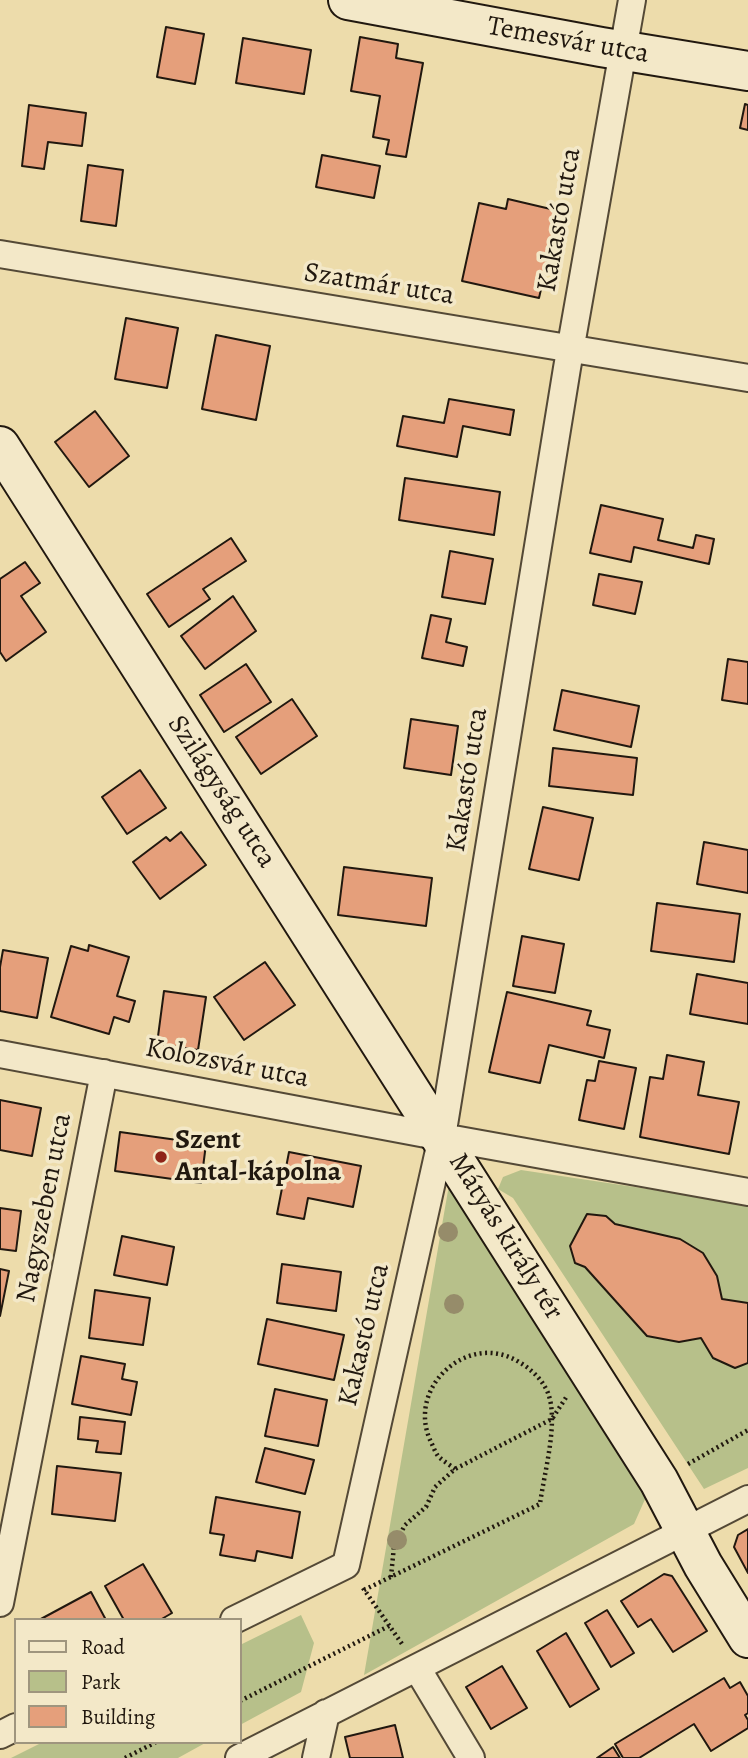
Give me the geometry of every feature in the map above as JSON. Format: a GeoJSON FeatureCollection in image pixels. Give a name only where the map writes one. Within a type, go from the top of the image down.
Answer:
{"type":"FeatureCollection","features":[{"type":"Feature","properties":{"kind":"street","name":"Temesvár utca"},"geometry":{"type":"LineString","coordinates":[[348,0],[622,51],[748,71]]}},
{"type":"Feature","properties":{"kind":"street","name":"Kakastó utca"},"geometry":{"type":"LineString","coordinates":[[346,1565],[442,1138],[570,349],[632,0]]}},
{"type":"Feature","properties":{"kind":"street","name":"Szatmár utca"},"geometry":{"type":"LineString","coordinates":[[0,254],[748,379]]}},
{"type":"Feature","properties":{"kind":"street","name":"Szilágyság utca"},"geometry":{"type":"LineString","coordinates":[[0,446],[442,1138]]}},
{"type":"Feature","properties":{"kind":"street","name":"Kolozsvár utca"},"geometry":{"type":"LineString","coordinates":[[0,1054],[442,1138]]}},
{"type":"Feature","properties":{"kind":"street","name":"Nagyszeben utca"},"geometry":{"type":"LineString","coordinates":[[0,1603],[104,1073]]}},
{"type":"Feature","properties":{"kind":"street","name":"Mátyás király tér"},"geometry":{"type":"LineString","coordinates":[[442,1138],[748,1192]]}},
{"type":"Feature","properties":{"kind":"street","name":"Mátyás király tér"},"geometry":{"type":"LineString","coordinates":[[442,1138],[659,1481],[685,1531]]}},
{"type":"Feature","properties":{"kind":"street"},"geometry":{"type":"LineString","coordinates":[[239,1758],[748,1499]]}},
{"type":"Feature","properties":{"kind":"street"},"geometry":{"type":"LineString","coordinates":[[685,1531],[748,1638]]}},
{"type":"Feature","properties":{"kind":"street"},"geometry":{"type":"LineString","coordinates":[[238,1618],[346,1565]]}},
{"type":"Feature","properties":{"kind":"street"},"geometry":{"type":"LineString","coordinates":[[417,1668],[471,1758]]}},
{"type":"Feature","properties":{"kind":"street"},"geometry":{"type":"LineString","coordinates":[[316,1758],[326,1713]]}},
{"type":"Feature","properties":{"kind":"path"},"geometry":{"type":"LineString","coordinates":[[365,1590],[540,1504],[552,1419],[547,1392],[532,1370],[509,1355],[482,1352],[456,1360],[436,1378],[425,1404],[426,1431],[437,1455],[455,1469]]}},
{"type":"Feature","properties":{"kind":"path"},"geometry":{"type":"LineString","coordinates":[[391,1577],[394,1546],[405,1525],[426,1507],[435,1487],[455,1469],[552,1419],[586,1366]]}},
{"type":"Feature","properties":{"kind":"path"},"geometry":{"type":"LineString","coordinates":[[659,1481],[748,1430]]}},
{"type":"Feature","properties":{"kind":"path"},"geometry":{"type":"LineString","coordinates":[[346,1565],[391,1625],[417,1668]]}},
{"type":"Feature","properties":{"kind":"path"},"geometry":{"type":"LineString","coordinates":[[242,1700],[391,1625]]}},
{"type":"Feature","properties":{"kind":"path"},"geometry":{"type":"LineString","coordinates":[[125,1758],[152,1744]]}},
{"type":"Feature","properties":{"kind":"green space"},"geometry":{"type":"Polygon","coordinates":[[[521,1170],[748,1204],[748,1468],[704,1489],[513,1198],[498,1189],[503,1177],[521,1170]]]}},
{"type":"Feature","properties":{"kind":"green space"},"geometry":{"type":"Polygon","coordinates":[[[450,1179],[646,1497],[634,1524],[364,1675],[450,1179]]]}},
{"type":"Feature","properties":{"kind":"green space"},"geometry":{"type":"Polygon","coordinates":[[[301,1615],[314,1643],[301,1692],[242,1724],[242,1644],[301,1615]]]}},
{"type":"Feature","properties":{"kind":"green space"},"geometry":{"type":"Polygon","coordinates":[[[39,1744],[203,1744],[178,1758],[11,1758],[39,1744]]]}},
{"type":"Feature","properties":{"kind":"building"},"geometry":{"type":"Polygon","coordinates":[[[166,27],[204,34],[195,84],[157,77],[166,27]]]}},
{"type":"Feature","properties":{"kind":"building"},"geometry":{"type":"Polygon","coordinates":[[[360,37],[398,44],[396,58],[423,63],[406,157],[386,154],[389,140],[373,137],[380,96],[351,91],[360,37]]]}},
{"type":"Feature","properties":{"kind":"building"},"geometry":{"type":"Polygon","coordinates":[[[243,38],[311,50],[304,94],[236,83],[243,38]]]}},
{"type":"Feature","properties":{"kind":"building"},"geometry":{"type":"Polygon","coordinates":[[[745,104],[748,105],[748,130],[740,128],[745,104]]]}},
{"type":"Feature","properties":{"kind":"building"},"geometry":{"type":"Polygon","coordinates":[[[29,105],[86,113],[82,146],[48,142],[44,169],[22,166],[29,105]]]}},
{"type":"Feature","properties":{"kind":"building"},"geometry":{"type":"Polygon","coordinates":[[[322,155],[380,166],[374,198],[316,187],[322,155]]]}},
{"type":"Feature","properties":{"kind":"building"},"geometry":{"type":"Polygon","coordinates":[[[88,165],[123,170],[116,226],[81,221],[88,165]]]}},
{"type":"Feature","properties":{"kind":"building"},"geometry":{"type":"Polygon","coordinates":[[[508,199],[559,211],[539,298],[462,281],[479,203],[506,209],[508,199]]]}},
{"type":"Feature","properties":{"kind":"building"},"geometry":{"type":"Polygon","coordinates":[[[126,318],[178,328],[167,388],[115,379],[126,318]]]}},
{"type":"Feature","properties":{"kind":"building"},"geometry":{"type":"Polygon","coordinates":[[[216,335],[270,346],[256,420],[202,409],[216,335]]]}},
{"type":"Feature","properties":{"kind":"building"},"geometry":{"type":"Polygon","coordinates":[[[449,399],[514,410],[510,435],[463,426],[457,457],[397,446],[403,416],[444,423],[449,399]]]}},
{"type":"Feature","properties":{"kind":"building"},"geometry":{"type":"Polygon","coordinates":[[[95,411],[129,456],[89,487],[55,442],[95,411]]]}},
{"type":"Feature","properties":{"kind":"building"},"geometry":{"type":"Polygon","coordinates":[[[405,478],[500,492],[494,535],[399,520],[405,478]]]}},
{"type":"Feature","properties":{"kind":"building"},"geometry":{"type":"Polygon","coordinates":[[[601,505],[663,519],[658,540],[693,548],[696,535],[714,539],[709,564],[634,547],[631,562],[590,553],[601,505]]]}},
{"type":"Feature","properties":{"kind":"building"},"geometry":{"type":"Polygon","coordinates":[[[231,538],[246,561],[203,589],[210,599],[169,627],[147,594],[231,538]]]}},
{"type":"Feature","properties":{"kind":"building"},"geometry":{"type":"Polygon","coordinates":[[[450,551],[493,559],[485,604],[442,597],[450,551]]]}},
{"type":"Feature","properties":{"kind":"building"},"geometry":{"type":"Polygon","coordinates":[[[25,562],[40,583],[21,596],[46,632],[6,661],[0,652],[0,579],[25,562]]]}},
{"type":"Feature","properties":{"kind":"building"},"geometry":{"type":"Polygon","coordinates":[[[599,574],[642,582],[635,614],[593,605],[599,574]]]}},
{"type":"Feature","properties":{"kind":"building"},"geometry":{"type":"Polygon","coordinates":[[[233,596],[256,631],[205,669],[181,636],[233,596]]]}},
{"type":"Feature","properties":{"kind":"building"},"geometry":{"type":"Polygon","coordinates":[[[431,615],[451,619],[446,642],[467,647],[463,666],[422,658],[431,615]]]}},
{"type":"Feature","properties":{"kind":"building"},"geometry":{"type":"Polygon","coordinates":[[[728,659],[748,662],[748,704],[722,700],[728,659]]]}},
{"type":"Feature","properties":{"kind":"building"},"geometry":{"type":"Polygon","coordinates":[[[246,664],[271,702],[224,732],[200,695],[246,664]]]}},
{"type":"Feature","properties":{"kind":"building"},"geometry":{"type":"Polygon","coordinates":[[[562,690],[639,706],[631,747],[554,730],[562,690]]]}},
{"type":"Feature","properties":{"kind":"building"},"geometry":{"type":"Polygon","coordinates":[[[292,699],[317,736],[261,774],[236,737],[292,699]]]}},
{"type":"Feature","properties":{"kind":"building"},"geometry":{"type":"Polygon","coordinates":[[[411,719],[458,726],[451,775],[404,768],[411,719]]]}},
{"type":"Feature","properties":{"kind":"building"},"geometry":{"type":"Polygon","coordinates":[[[553,748],[637,758],[633,795],[549,786],[553,748]]]}},
{"type":"Feature","properties":{"kind":"building"},"geometry":{"type":"Polygon","coordinates":[[[140,770],[166,808],[127,834],[102,797],[140,770]]]}},
{"type":"Feature","properties":{"kind":"building"},"geometry":{"type":"Polygon","coordinates":[[[543,807],[593,818],[579,880],[529,869],[543,807]]]}},
{"type":"Feature","properties":{"kind":"building"},"geometry":{"type":"Polygon","coordinates":[[[181,832],[206,865],[160,899],[133,862],[166,837],[170,841],[181,832]]]}},
{"type":"Feature","properties":{"kind":"building"},"geometry":{"type":"Polygon","coordinates":[[[704,842],[748,850],[748,893],[697,884],[704,842]]]}},
{"type":"Feature","properties":{"kind":"building"},"geometry":{"type":"Polygon","coordinates":[[[344,867],[432,878],[426,926],[338,915],[344,867]]]}},
{"type":"Feature","properties":{"kind":"building"},"geometry":{"type":"Polygon","coordinates":[[[657,903],[740,914],[734,962],[651,951],[657,903]]]}},
{"type":"Feature","properties":{"kind":"building"},"geometry":{"type":"Polygon","coordinates":[[[522,936],[564,944],[555,993],[513,986],[522,936]]]}},
{"type":"Feature","properties":{"kind":"building"},"geometry":{"type":"Polygon","coordinates":[[[89,945],[129,957],[117,996],[135,1001],[129,1022],[114,1017],[109,1034],[51,1017],[71,946],[88,951],[89,945]]]}},
{"type":"Feature","properties":{"kind":"building"},"geometry":{"type":"Polygon","coordinates":[[[3,950],[48,958],[37,1018],[0,1011],[0,967],[3,950]]]}},
{"type":"Feature","properties":{"kind":"building"},"geometry":{"type":"Polygon","coordinates":[[[265,962],[295,1005],[244,1040],[214,997],[265,962]]]}},
{"type":"Feature","properties":{"kind":"building"},"geometry":{"type":"Polygon","coordinates":[[[697,974],[748,983],[748,1024],[690,1014],[697,974]]]}},
{"type":"Feature","properties":{"kind":"building"},"geometry":{"type":"Polygon","coordinates":[[[164,991],[206,997],[198,1050],[157,1044],[164,991]]]}},
{"type":"Feature","properties":{"kind":"building"},"geometry":{"type":"Polygon","coordinates":[[[507,992],[591,1011],[587,1025],[610,1030],[604,1058],[549,1045],[540,1083],[489,1072],[507,992]]]}},
{"type":"Feature","properties":{"kind":"building"},"geometry":{"type":"Polygon","coordinates":[[[667,1055],[704,1062],[698,1095],[739,1102],[729,1154],[640,1137],[650,1077],[663,1079],[667,1055]]]}},
{"type":"Feature","properties":{"kind":"building"},"geometry":{"type":"Polygon","coordinates":[[[599,1061],[636,1068],[624,1129],[579,1120],[587,1080],[595,1081],[599,1061]]]}},
{"type":"Feature","properties":{"kind":"building"},"geometry":{"type":"Polygon","coordinates":[[[0,1100],[41,1108],[32,1156],[0,1150],[0,1100]]]}},
{"type":"Feature","properties":{"kind":"building","name":"Szent Antal-kápolna"},"geometry":{"type":"Polygon","coordinates":[[[120,1132],[206,1144],[201,1183],[115,1171],[120,1132]]]}},
{"type":"Feature","properties":{"kind":"building"},"geometry":{"type":"Polygon","coordinates":[[[289,1152],[361,1166],[353,1207],[308,1198],[304,1219],[277,1214],[289,1152]]]}},
{"type":"Feature","properties":{"kind":"building"},"geometry":{"type":"Polygon","coordinates":[[[0,1208],[21,1211],[16,1251],[0,1249],[0,1208]]]}},
{"type":"Feature","properties":{"kind":"building"},"geometry":{"type":"Polygon","coordinates":[[[587,1214],[606,1216],[615,1224],[680,1239],[703,1253],[717,1276],[722,1299],[748,1303],[748,1363],[735,1368],[713,1358],[701,1338],[679,1342],[647,1336],[585,1267],[575,1263],[570,1246],[587,1214]]]}},
{"type":"Feature","properties":{"kind":"building"},"geometry":{"type":"Polygon","coordinates":[[[122,1236],[174,1247],[167,1285],[114,1275],[122,1236]]]}},
{"type":"Feature","properties":{"kind":"building"},"geometry":{"type":"Polygon","coordinates":[[[282,1264],[341,1272],[336,1311],[277,1303],[282,1264]]]}},
{"type":"Feature","properties":{"kind":"building"},"geometry":{"type":"Polygon","coordinates":[[[0,1269],[9,1271],[0,1316],[0,1269]]]}},
{"type":"Feature","properties":{"kind":"building"},"geometry":{"type":"Polygon","coordinates":[[[95,1290],[150,1298],[143,1345],[89,1338],[95,1290]]]}},
{"type":"Feature","properties":{"kind":"building"},"geometry":{"type":"Polygon","coordinates":[[[267,1319],[344,1335],[334,1380],[258,1364],[267,1319]]]}},
{"type":"Feature","properties":{"kind":"building"},"geometry":{"type":"Polygon","coordinates":[[[81,1356],[125,1364],[122,1379],[137,1382],[131,1415],[72,1404],[81,1356]]]}},
{"type":"Feature","properties":{"kind":"building"},"geometry":{"type":"Polygon","coordinates":[[[275,1389],[327,1400],[318,1446],[265,1436],[275,1389]]]}},
{"type":"Feature","properties":{"kind":"building"},"geometry":{"type":"Polygon","coordinates":[[[80,1417],[125,1422],[121,1454],[96,1452],[98,1441],[78,1439],[80,1417]]]}},
{"type":"Feature","properties":{"kind":"building"},"geometry":{"type":"Polygon","coordinates":[[[265,1448],[314,1460],[305,1494],[256,1482],[265,1448]]]}},
{"type":"Feature","properties":{"kind":"building"},"geometry":{"type":"Polygon","coordinates":[[[57,1466],[121,1473],[115,1521],[52,1514],[57,1466]]]}},
{"type":"Feature","properties":{"kind":"building"},"geometry":{"type":"Polygon","coordinates":[[[216,1497],[300,1512],[292,1558],[257,1551],[255,1561],[220,1555],[224,1535],[210,1533],[216,1497]]]}},
{"type":"Feature","properties":{"kind":"building"},"geometry":{"type":"Polygon","coordinates":[[[748,1529],[748,1573],[734,1547],[738,1535],[748,1529]]]}},
{"type":"Feature","properties":{"kind":"building"},"geometry":{"type":"Polygon","coordinates":[[[143,1564],[172,1613],[163,1618],[123,1618],[105,1586],[143,1564]]]}},
{"type":"Feature","properties":{"kind":"building"},"geometry":{"type":"Polygon","coordinates":[[[664,1574],[672,1576],[707,1631],[673,1652],[651,1619],[638,1627],[621,1601],[664,1574]]]}},
{"type":"Feature","properties":{"kind":"building"},"geometry":{"type":"Polygon","coordinates":[[[91,1592],[105,1618],[43,1618],[91,1592]]]}},
{"type":"Feature","properties":{"kind":"building"},"geometry":{"type":"Polygon","coordinates":[[[607,1610],[634,1653],[611,1667],[585,1623],[607,1610]]]}},
{"type":"Feature","properties":{"kind":"building"},"geometry":{"type":"Polygon","coordinates":[[[566,1633],[599,1689],[570,1707],[537,1651],[566,1633]]]}},
{"type":"Feature","properties":{"kind":"building"},"geometry":{"type":"Polygon","coordinates":[[[502,1666],[527,1708],[491,1729],[466,1687],[502,1666]]]}},
{"type":"Feature","properties":{"kind":"building"},"geometry":{"type":"Polygon","coordinates":[[[724,1678],[730,1688],[740,1682],[748,1696],[748,1713],[745,1715],[748,1728],[711,1751],[694,1724],[639,1758],[623,1758],[615,1744],[724,1678]]]}},
{"type":"Feature","properties":{"kind":"building"},"geometry":{"type":"Polygon","coordinates":[[[395,1725],[403,1758],[350,1758],[345,1737],[395,1725]]]}},
{"type":"Feature","properties":{"kind":"building"},"geometry":{"type":"Polygon","coordinates":[[[613,1747],[620,1758],[597,1758],[613,1747]]]}},
{"type":"Feature","properties":{"kind":"place","name":"Szent Antal-kápolna"},"geometry":{"type":"Point","coordinates":[161,1157]}}]}
